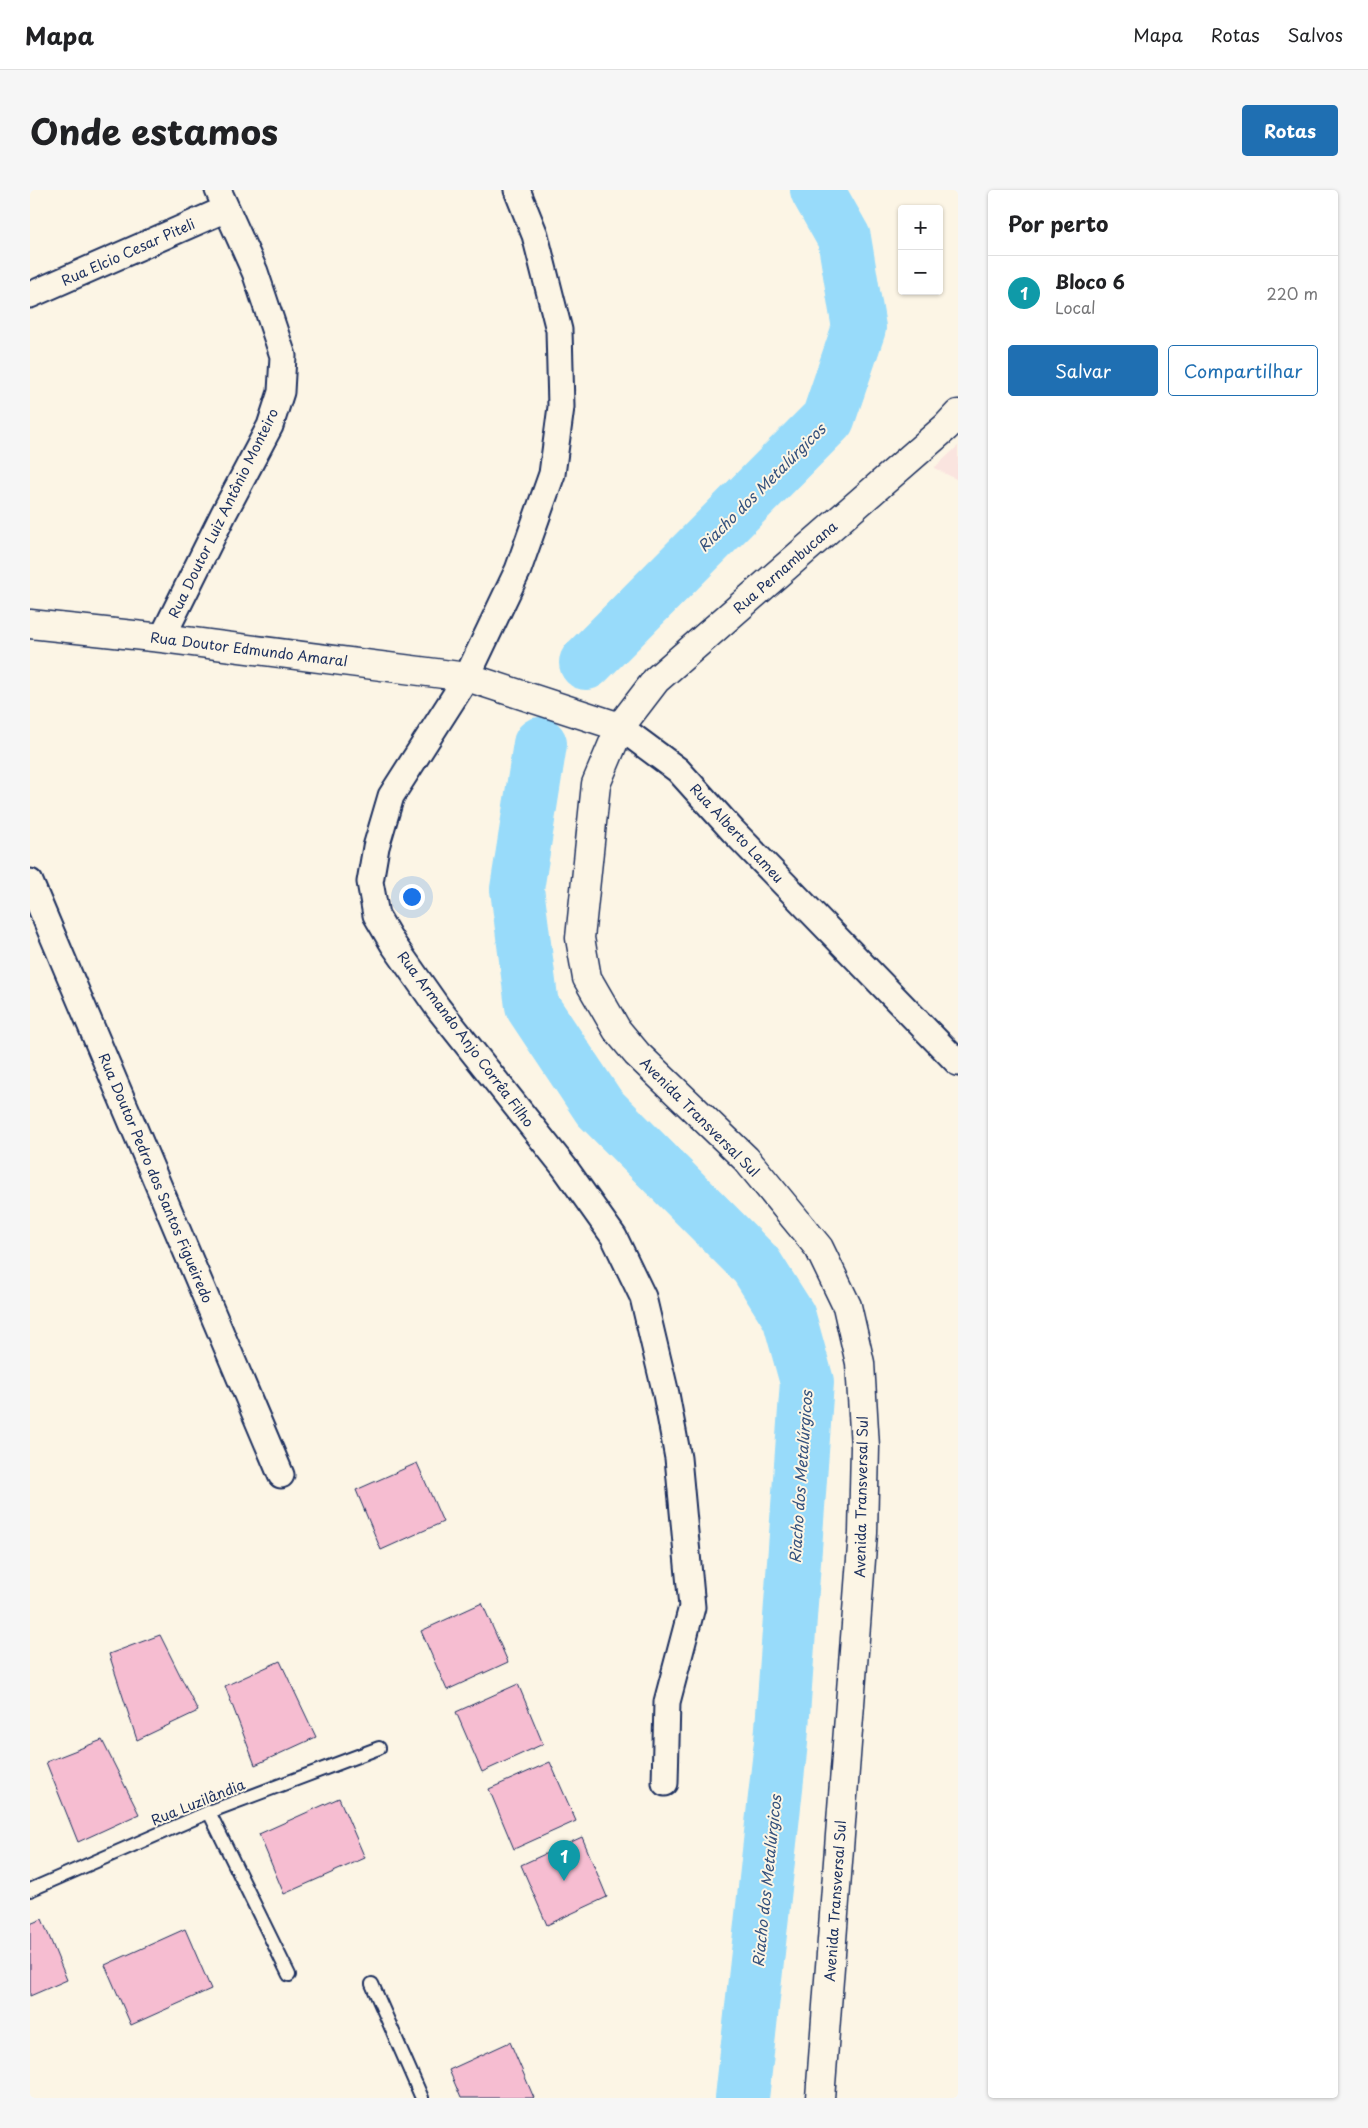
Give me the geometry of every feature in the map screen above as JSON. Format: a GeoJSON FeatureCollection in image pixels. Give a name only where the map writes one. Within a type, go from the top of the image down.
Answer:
{"type":"FeatureCollection","features":[{"type":"Feature","properties":{"kind":"main road","name":"Rua Pernambucana"},"geometry":{"type":"LineString","coordinates":[[620,727],[656,680],[954,426]]}},
{"type":"Feature","properties":{"kind":"main road","name":"Rua Doutor Edmundo Amaral"},"geometry":{"type":"LineString","coordinates":[[30,624],[162,638],[467,677]]}},
{"type":"Feature","properties":{"kind":"main road","name":"Rua Alberto Lameu"},"geometry":{"type":"LineString","coordinates":[[467,677],[620,727]]}},
{"type":"Feature","properties":{"kind":"main road","name":"Avenida Transversal Sul"},"geometry":{"type":"LineString","coordinates":[[620,727],[596,784],[580,938],[587,978],[617,1030],[637,1054],[746,1159],[818,1248],[847,1306],[860,1363],[865,1447],[863,1533],[820,2098]]}},
{"type":"Feature","properties":{"kind":"street","name":"Rua Armando Anjo Corrêa Filho"},"geometry":{"type":"LineString","coordinates":[[517,190],[535,235],[559,330],[561,407],[552,474],[518,570],[467,677],[392,796],[376,847],[370,882],[376,915],[393,944],[438,1008],[565,1168],[614,1237],[643,1297],[666,1394],[678,1458],[692,1607],[667,1702],[665,1782]]}},
{"type":"Feature","properties":{"kind":"street","name":"Rua Elcio Cesar Piteli"},"geometry":{"type":"LineString","coordinates":[[30,295],[222,199]]}},
{"type":"Feature","properties":{"kind":"street","name":"Rua Doutor Luiz Antônio Monteiro"},"geometry":{"type":"LineString","coordinates":[[162,638],[270,426],[282,392],[283,356],[255,272],[222,199]]}},
{"type":"Feature","properties":{"kind":"street","name":"Rua Alberto Lameu"},"geometry":{"type":"LineString","coordinates":[[620,727],[678,770],[733,831],[958,1063]]}},
{"type":"Feature","properties":{"kind":"street","name":"Rua Doutor Pedro dos Santos Figueiredo"},"geometry":{"type":"LineString","coordinates":[[30,882],[38,914],[281,1475]]}},
{"type":"Feature","properties":{"kind":"lane","name":"Rua Luzilândia"},"geometry":{"type":"LineString","coordinates":[[30,1890],[209,1812],[379,1748]]}},
{"type":"Feature","properties":{"kind":"lane"},"geometry":{"type":"LineString","coordinates":[[209,1812],[289,1975]]}},
{"type":"Feature","properties":{"kind":"lane"},"geometry":{"type":"LineString","coordinates":[[372,1984],[422,2098]]}},
{"type":"Feature","properties":{"kind":"shaded area"},"geometry":{"type":"Polygon","coordinates":[[[958,446],[958,480],[934,468],[958,446]]]}},
{"type":"Feature","properties":{"kind":"building"},"geometry":{"type":"Polygon","coordinates":[[[417,1463],[443,1522],[381,1550],[356,1490],[417,1463]]]}},
{"type":"Feature","properties":{"kind":"building"},"geometry":{"type":"Polygon","coordinates":[[[482,1603],[508,1662],[447,1690],[421,1631],[482,1603]]]}},
{"type":"Feature","properties":{"kind":"building"},"geometry":{"type":"Polygon","coordinates":[[[160,1635],[198,1711],[137,1740],[109,1654],[160,1635]]]}},
{"type":"Feature","properties":{"kind":"building"},"geometry":{"type":"Polygon","coordinates":[[[280,1661],[316,1737],[255,1765],[225,1686],[280,1661]]]}},
{"type":"Feature","properties":{"kind":"building"},"geometry":{"type":"Polygon","coordinates":[[[518,1684],[543,1744],[482,1772],[456,1712],[518,1684]]]}},
{"type":"Feature","properties":{"kind":"building"},"geometry":{"type":"Polygon","coordinates":[[[102,1740],[139,1814],[78,1842],[46,1762],[102,1740]]]}},
{"type":"Feature","properties":{"kind":"building"},"geometry":{"type":"Polygon","coordinates":[[[550,1762],[576,1821],[514,1849],[489,1789],[550,1762]]]}},
{"type":"Feature","properties":{"kind":"building"},"geometry":{"type":"Polygon","coordinates":[[[339,1798],[365,1858],[284,1894],[259,1834],[339,1798]]]}},
{"type":"Feature","properties":{"kind":"building"},"geometry":{"type":"Polygon","coordinates":[[[582,1837],[607,1897],[547,1925],[521,1865],[582,1837]]]}},
{"type":"Feature","properties":{"kind":"building"},"geometry":{"type":"Polygon","coordinates":[[[42,1919],[67,1980],[30,1996],[30,1924],[42,1919]]]}},
{"type":"Feature","properties":{"kind":"building"},"geometry":{"type":"Polygon","coordinates":[[[185,1929],[211,1989],[131,2025],[105,1965],[185,1929]]]}},
{"type":"Feature","properties":{"kind":"building"},"geometry":{"type":"Polygon","coordinates":[[[510,2042],[534,2098],[461,2098],[449,2070],[510,2042]]]}},
{"type":"Feature","properties":{"kind":"waterway","name":"Riacho dos Metalúrgicos"},"geometry":{"type":"LineString","coordinates":[[586,663],[828,419],[859,328],[844,238],[817,190]]}},
{"type":"Feature","properties":{"kind":"waterway","name":"Riacho dos Metalúrgicos"},"geometry":{"type":"LineString","coordinates":[[540,744],[517,889],[532,1006],[599,1107],[756,1265],[789,1317],[807,1382],[781,1742],[742,2098]]}},
{"type":"Feature","properties":{"kind":"place","name":"Bloco 6"},"geometry":{"type":"Point","coordinates":[564,1881]}}]}
